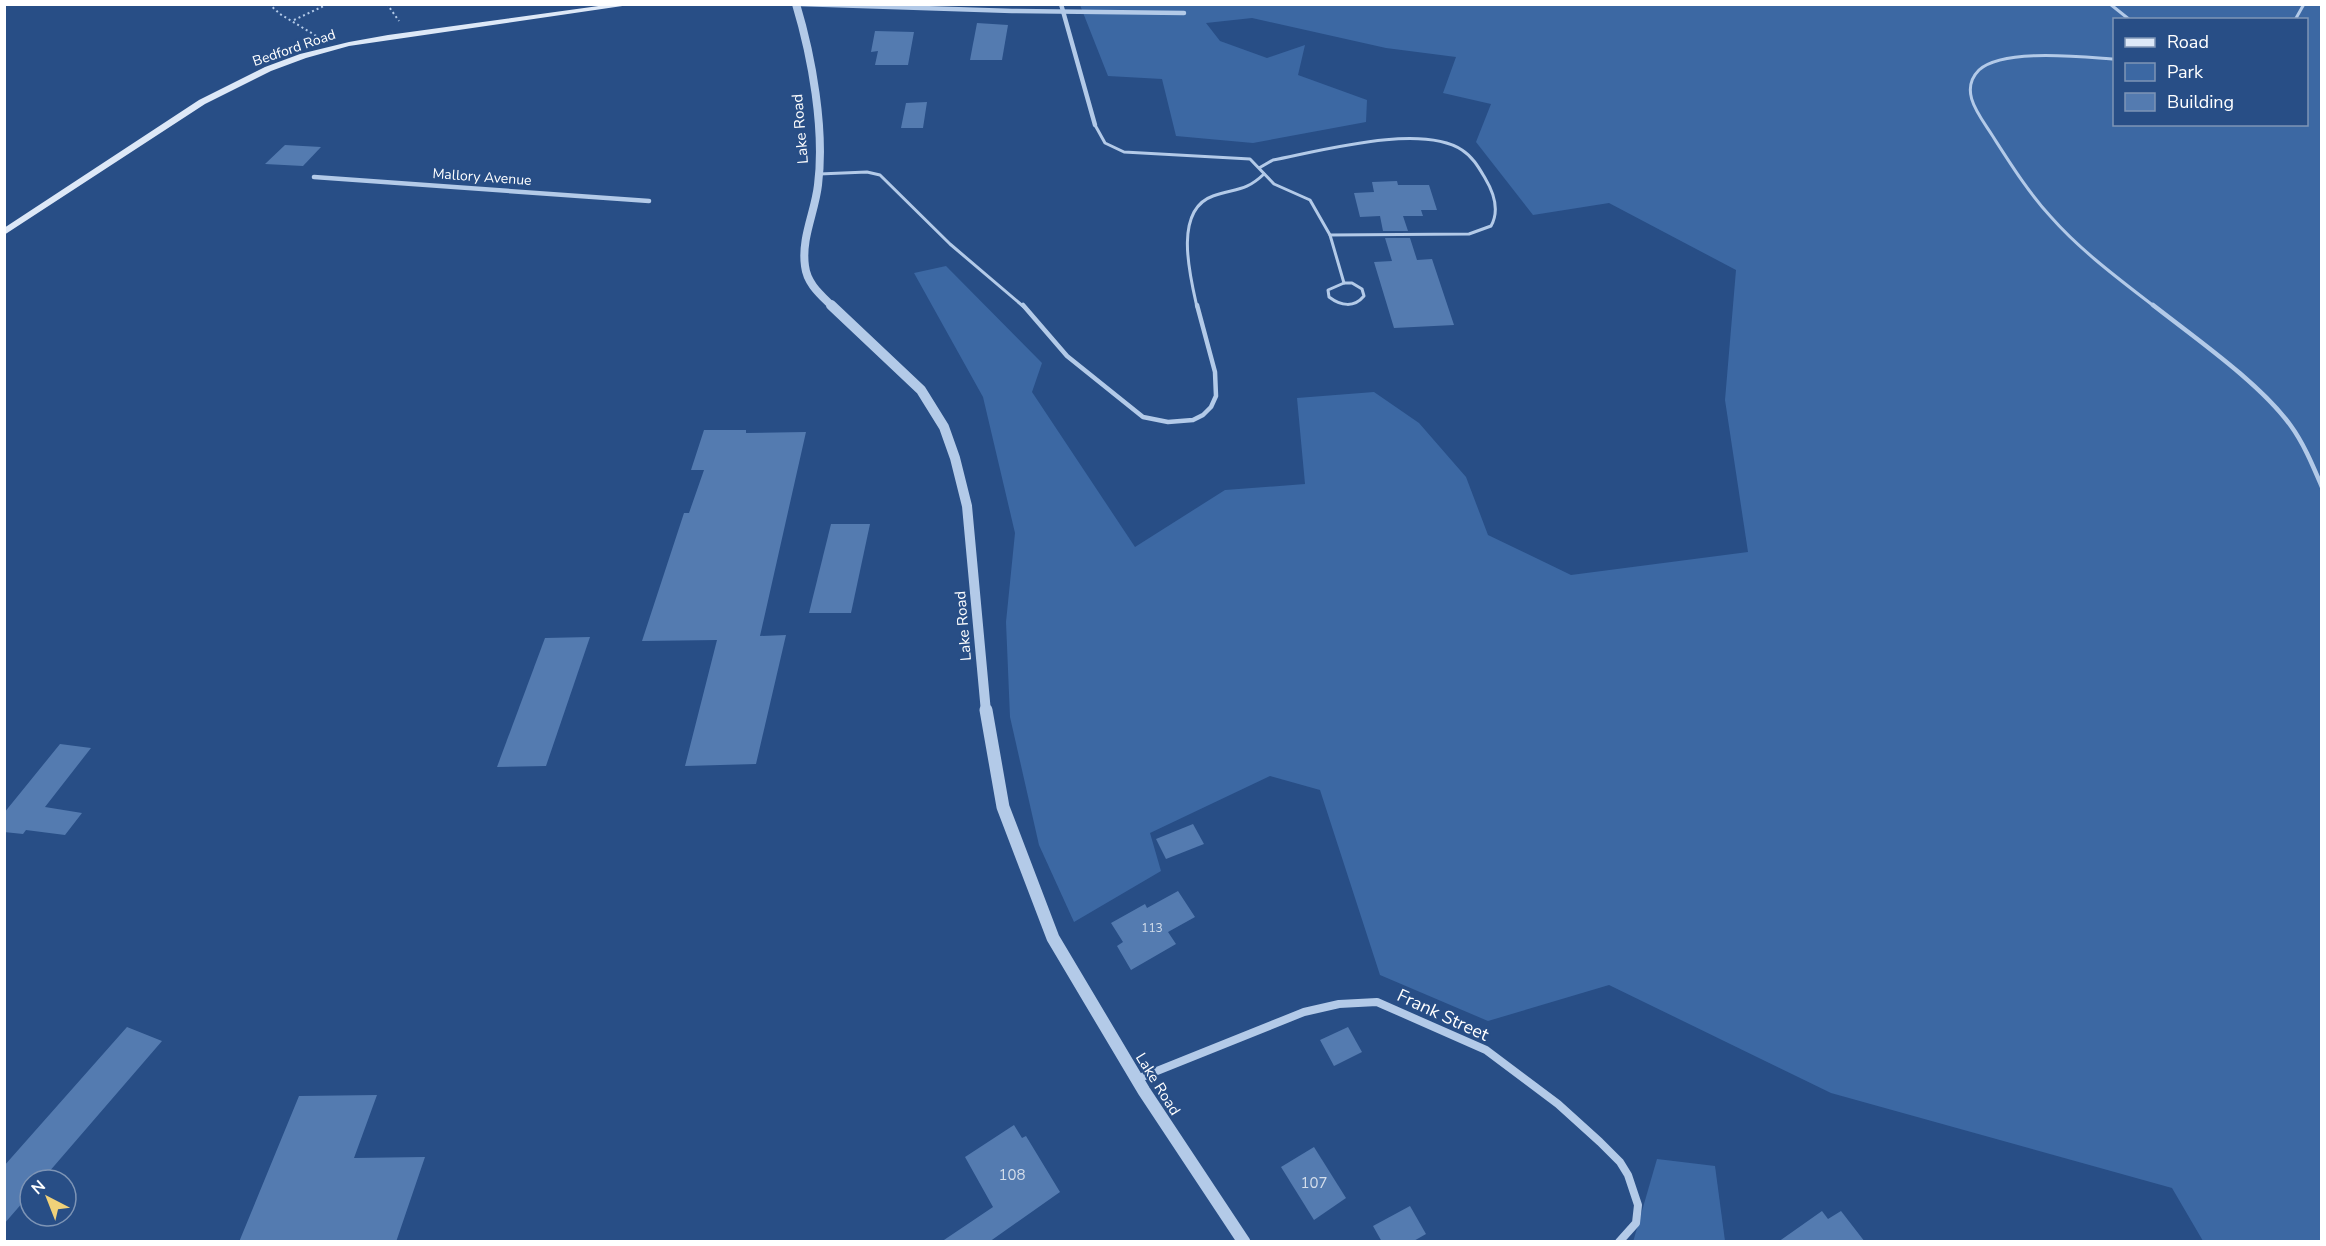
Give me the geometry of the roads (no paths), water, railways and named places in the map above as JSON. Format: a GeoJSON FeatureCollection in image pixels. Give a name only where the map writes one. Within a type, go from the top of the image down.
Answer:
{"type":"FeatureCollection","features":[{"type":"Feature","properties":{"kind":"main road","name":"Bedford Road"},"geometry":{"type":"LineString","coordinates":[[4,232],[202,102],[268,69],[332,48],[387,37],[633,4]]}},
{"type":"Feature","properties":{"kind":"street"},"geometry":{"type":"LineString","coordinates":[[798,4],[1062,12],[1184,13]]}},
{"type":"Feature","properties":{"kind":"street","name":"Lake Road"},"geometry":{"type":"LineString","coordinates":[[798,4],[808,43],[820,145],[818,186],[805,243],[805,268],[814,289],[921,390],[944,427],[955,458],[967,506],[987,723],[1004,807],[1053,938],[1137,1079],[1244,1242]]}},
{"type":"Feature","properties":{"kind":"street"},"geometry":{"type":"LineString","coordinates":[[1061,4],[1095,125]]}},
{"type":"Feature","properties":{"kind":"street","name":"Mallory Avenue"},"geometry":{"type":"LineString","coordinates":[[314,177],[649,201]]}},
{"type":"Feature","properties":{"kind":"street","name":"Frank Street"},"geometry":{"type":"LineString","coordinates":[[1137,1079],[1304,1012],[1339,1004],[1377,1002],[1486,1050],[1558,1104],[1600,1142],[1620,1162],[1628,1175],[1638,1205],[1636,1223],[1619,1242]]}},
{"type":"Feature","properties":{"kind":"lane"},"geometry":{"type":"LineString","coordinates":[[2110,4],[2128,18]]}},
{"type":"Feature","properties":{"kind":"lane"},"geometry":{"type":"LineString","coordinates":[[2296,18],[2304,4]]}},
{"type":"Feature","properties":{"kind":"lane"},"geometry":{"type":"LineString","coordinates":[[2113,59],[2045,55],[1995,62],[1980,70],[1972,78],[1970,87],[1976,110],[2011,166],[2054,220],[2128,285],[2230,364],[2285,418],[2300,441],[2322,487]]}},
{"type":"Feature","properties":{"kind":"lane"},"geometry":{"type":"LineString","coordinates":[[1095,125],[1104,144],[1111,149],[1124,152],[1250,159],[1274,184],[1310,200],[1330,235],[1344,283]]}},
{"type":"Feature","properties":{"kind":"lane"},"geometry":{"type":"LineString","coordinates":[[1259,168],[1273,160],[1387,139],[1428,137],[1450,144],[1472,158],[1482,169],[1497,213],[1491,226],[1469,234],[1330,235]]}},
{"type":"Feature","properties":{"kind":"lane"},"geometry":{"type":"LineString","coordinates":[[819,174],[867,172],[880,175],[950,244],[1019,301],[1067,356],[1143,417],[1158,422],[1178,423],[1196,419],[1208,412],[1214,402],[1217,382],[1189,276],[1188,235],[1192,213],[1200,202],[1212,196],[1253,185],[1263,174]]}},
{"type":"Feature","properties":{"kind":"lane"},"geometry":{"type":"LineString","coordinates":[[1344,283],[1362,289],[1363,300],[1348,305],[1332,300],[1329,297],[1329,290],[1344,283]]}}]}
